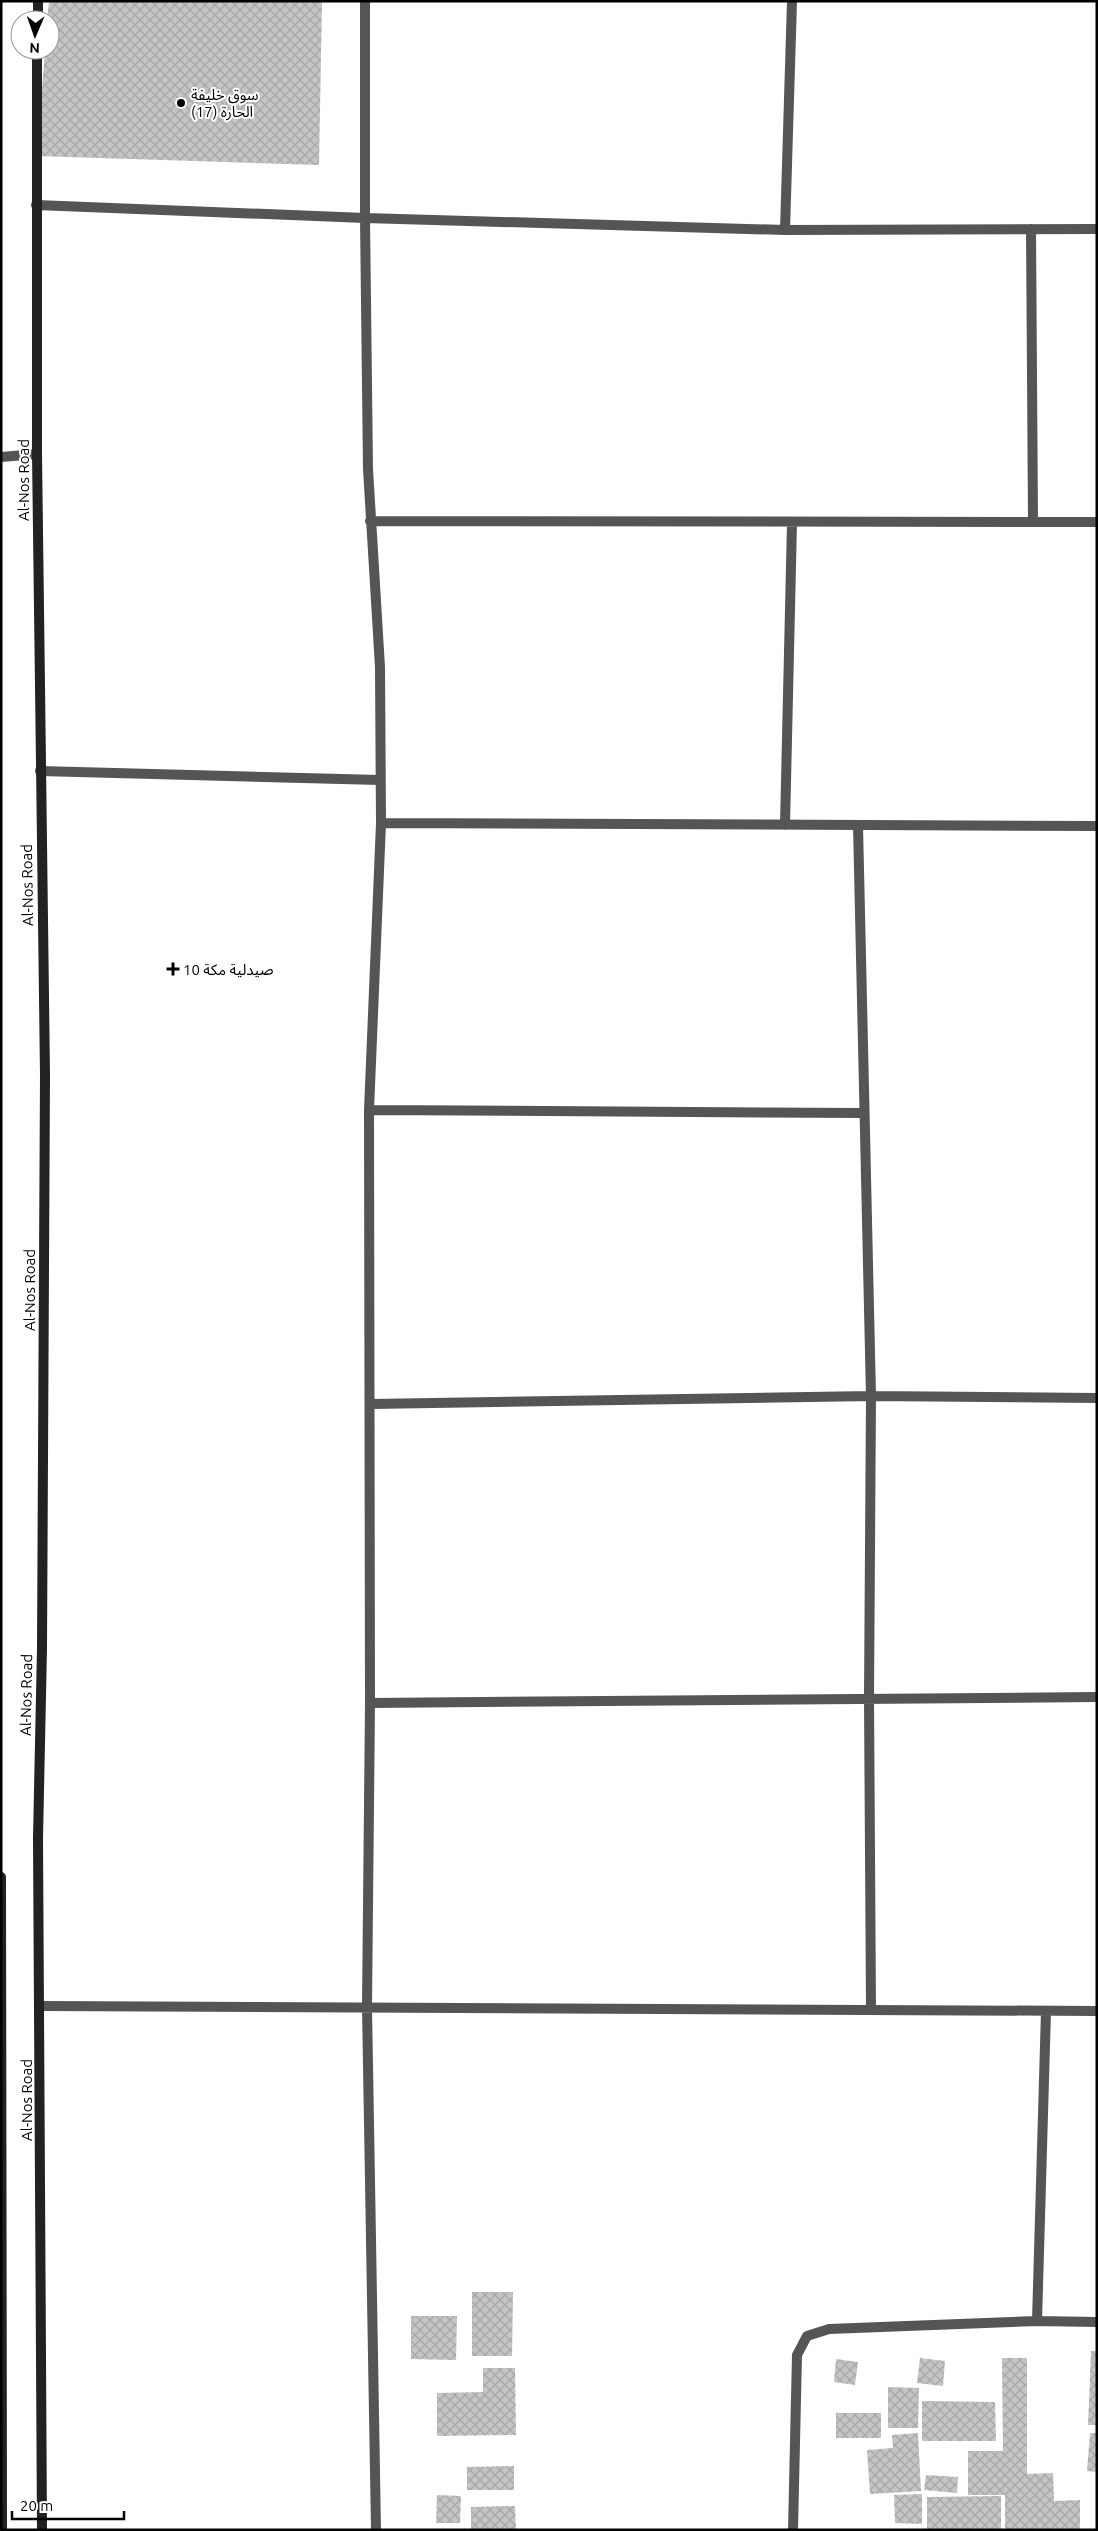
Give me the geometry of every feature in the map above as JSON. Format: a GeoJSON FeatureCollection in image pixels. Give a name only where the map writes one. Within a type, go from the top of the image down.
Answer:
{"type":"FeatureCollection","features":[{"type":"Feature","properties":{"kind":"main road","name":"Al-Nos Road"},"geometry":{"type":"LineString","coordinates":[[37,60],[36,205],[40,771],[45,1075],[42,1638],[38,1838],[41,2006],[42,2530]]}},
{"type":"Feature","properties":{"kind":"main road","name":"Al-Nos Road"},"geometry":{"type":"LineString","coordinates":[[1,1877],[2,2530]]}},
{"type":"Feature","properties":{"kind":"street"},"geometry":{"type":"LineString","coordinates":[[365,1],[364,218],[370,521],[380,668],[381,823],[369,1110],[371,1404],[367,2007],[376,2530]]}},
{"type":"Feature","properties":{"kind":"street"},"geometry":{"type":"LineString","coordinates":[[785,230],[792,1]]}},
{"type":"Feature","properties":{"kind":"street"},"geometry":{"type":"LineString","coordinates":[[36,205],[364,218],[785,230],[1097,230]]}},
{"type":"Feature","properties":{"kind":"street"},"geometry":{"type":"LineString","coordinates":[[1031,229],[1033,521]]}},
{"type":"Feature","properties":{"kind":"street"},"geometry":{"type":"LineString","coordinates":[[1,457],[38,454]]}},
{"type":"Feature","properties":{"kind":"street"},"geometry":{"type":"LineString","coordinates":[[370,521],[1097,522]]}},
{"type":"Feature","properties":{"kind":"street"},"geometry":{"type":"LineString","coordinates":[[785,825],[792,523]]}},
{"type":"Feature","properties":{"kind":"street"},"geometry":{"type":"LineString","coordinates":[[40,771],[380,780]]}},
{"type":"Feature","properties":{"kind":"street"},"geometry":{"type":"LineString","coordinates":[[381,823],[1097,826]]}},
{"type":"Feature","properties":{"kind":"street"},"geometry":{"type":"LineString","coordinates":[[858,825],[871,1396],[869,1697],[871,2010]]}},
{"type":"Feature","properties":{"kind":"street"},"geometry":{"type":"LineString","coordinates":[[369,1110],[864,1113]]}},
{"type":"Feature","properties":{"kind":"street"},"geometry":{"type":"LineString","coordinates":[[371,1404],[871,1396],[1097,1398]]}},
{"type":"Feature","properties":{"kind":"street"},"geometry":{"type":"LineString","coordinates":[[370,1703],[869,1697],[1097,1697]]}},
{"type":"Feature","properties":{"kind":"street"},"geometry":{"type":"LineString","coordinates":[[41,2006],[1097,2011]]}},
{"type":"Feature","properties":{"kind":"street"},"geometry":{"type":"LineString","coordinates":[[1037,2321],[1046,2011]]}},
{"type":"Feature","properties":{"kind":"street"},"geometry":{"type":"LineString","coordinates":[[793,2530],[796,2355],[808,2336],[830,2329],[1037,2321],[1097,2322]]}},
{"type":"Feature","properties":{"kind":"building","name":"سوق خليفة الحارة (17)"},"geometry":{"type":"Polygon","coordinates":[[[49,1],[322,1],[319,165],[37,156],[44,60],[60,60],[60,10],[48,10],[49,1]]]}},
{"type":"Feature","properties":{"kind":"building"},"geometry":{"type":"Polygon","coordinates":[[[472,2292],[513,2292],[512,2356],[472,2356],[472,2292]]]}},
{"type":"Feature","properties":{"kind":"building"},"geometry":{"type":"Polygon","coordinates":[[[411,2316],[457,2316],[456,2360],[411,2359],[411,2316]]]}},
{"type":"Feature","properties":{"kind":"building"},"geometry":{"type":"Polygon","coordinates":[[[1091,2351],[1097,2351],[1097,2425],[1088,2425],[1091,2351]]]}},
{"type":"Feature","properties":{"kind":"building"},"geometry":{"type":"Polygon","coordinates":[[[920,2358],[945,2361],[943,2386],[917,2383],[920,2358]]]}},
{"type":"Feature","properties":{"kind":"building"},"geometry":{"type":"Polygon","coordinates":[[[1002,2358],[1027,2358],[1027,2474],[1053,2473],[1054,2501],[1080,2500],[1080,2530],[1005,2530],[1005,2495],[968,2495],[968,2451],[1003,2451],[1002,2358]]]}},
{"type":"Feature","properties":{"kind":"building"},"geometry":{"type":"Polygon","coordinates":[[[836,2359],[858,2362],[855,2385],[834,2382],[836,2359]]]}},
{"type":"Feature","properties":{"kind":"building"},"geometry":{"type":"Polygon","coordinates":[[[483,2368],[515,2368],[516,2435],[437,2436],[437,2393],[483,2392],[483,2368]]]}},
{"type":"Feature","properties":{"kind":"building"},"geometry":{"type":"Polygon","coordinates":[[[888,2387],[919,2388],[918,2428],[888,2428],[888,2387]]]}},
{"type":"Feature","properties":{"kind":"building"},"geometry":{"type":"Polygon","coordinates":[[[922,2401],[995,2402],[996,2441],[922,2441],[922,2401]]]}},
{"type":"Feature","properties":{"kind":"building"},"geometry":{"type":"Polygon","coordinates":[[[836,2413],[881,2413],[881,2438],[836,2438],[836,2413]]]}},
{"type":"Feature","properties":{"kind":"building"},"geometry":{"type":"Polygon","coordinates":[[[918,2433],[921,2491],[870,2494],[867,2450],[893,2448],[892,2435],[918,2433]]]}},
{"type":"Feature","properties":{"kind":"building"},"geometry":{"type":"Polygon","coordinates":[[[1090,2433],[1097,2433],[1097,2472],[1087,2471],[1090,2433]]]}},
{"type":"Feature","properties":{"kind":"building"},"geometry":{"type":"Polygon","coordinates":[[[514,2466],[514,2490],[467,2490],[467,2467],[514,2466]]]}},
{"type":"Feature","properties":{"kind":"building"},"geometry":{"type":"Polygon","coordinates":[[[926,2475],[958,2477],[957,2493],[924,2490],[926,2475]]]}},
{"type":"Feature","properties":{"kind":"building"},"geometry":{"type":"Polygon","coordinates":[[[922,2494],[922,2524],[895,2523],[894,2495],[922,2494]]]}},
{"type":"Feature","properties":{"kind":"building"},"geometry":{"type":"Polygon","coordinates":[[[437,2495],[461,2496],[460,2523],[436,2523],[437,2495]]]}},
{"type":"Feature","properties":{"kind":"building"},"geometry":{"type":"Polygon","coordinates":[[[1001,2496],[1001,2530],[927,2530],[927,2497],[1001,2496]]]}},
{"type":"Feature","properties":{"kind":"building"},"geometry":{"type":"Polygon","coordinates":[[[515,2506],[516,2530],[471,2530],[471,2507],[515,2506]]]}},
{"type":"Feature","properties":{"kind":"place","name":"سوق خليفة الحارة (17)"},"geometry":{"type":"Point","coordinates":[181,103]}},
{"type":"Feature","properties":{"kind":"place","name":"صيدلية مكة 10"},"geometry":{"type":"Point","coordinates":[173,969]}}]}
